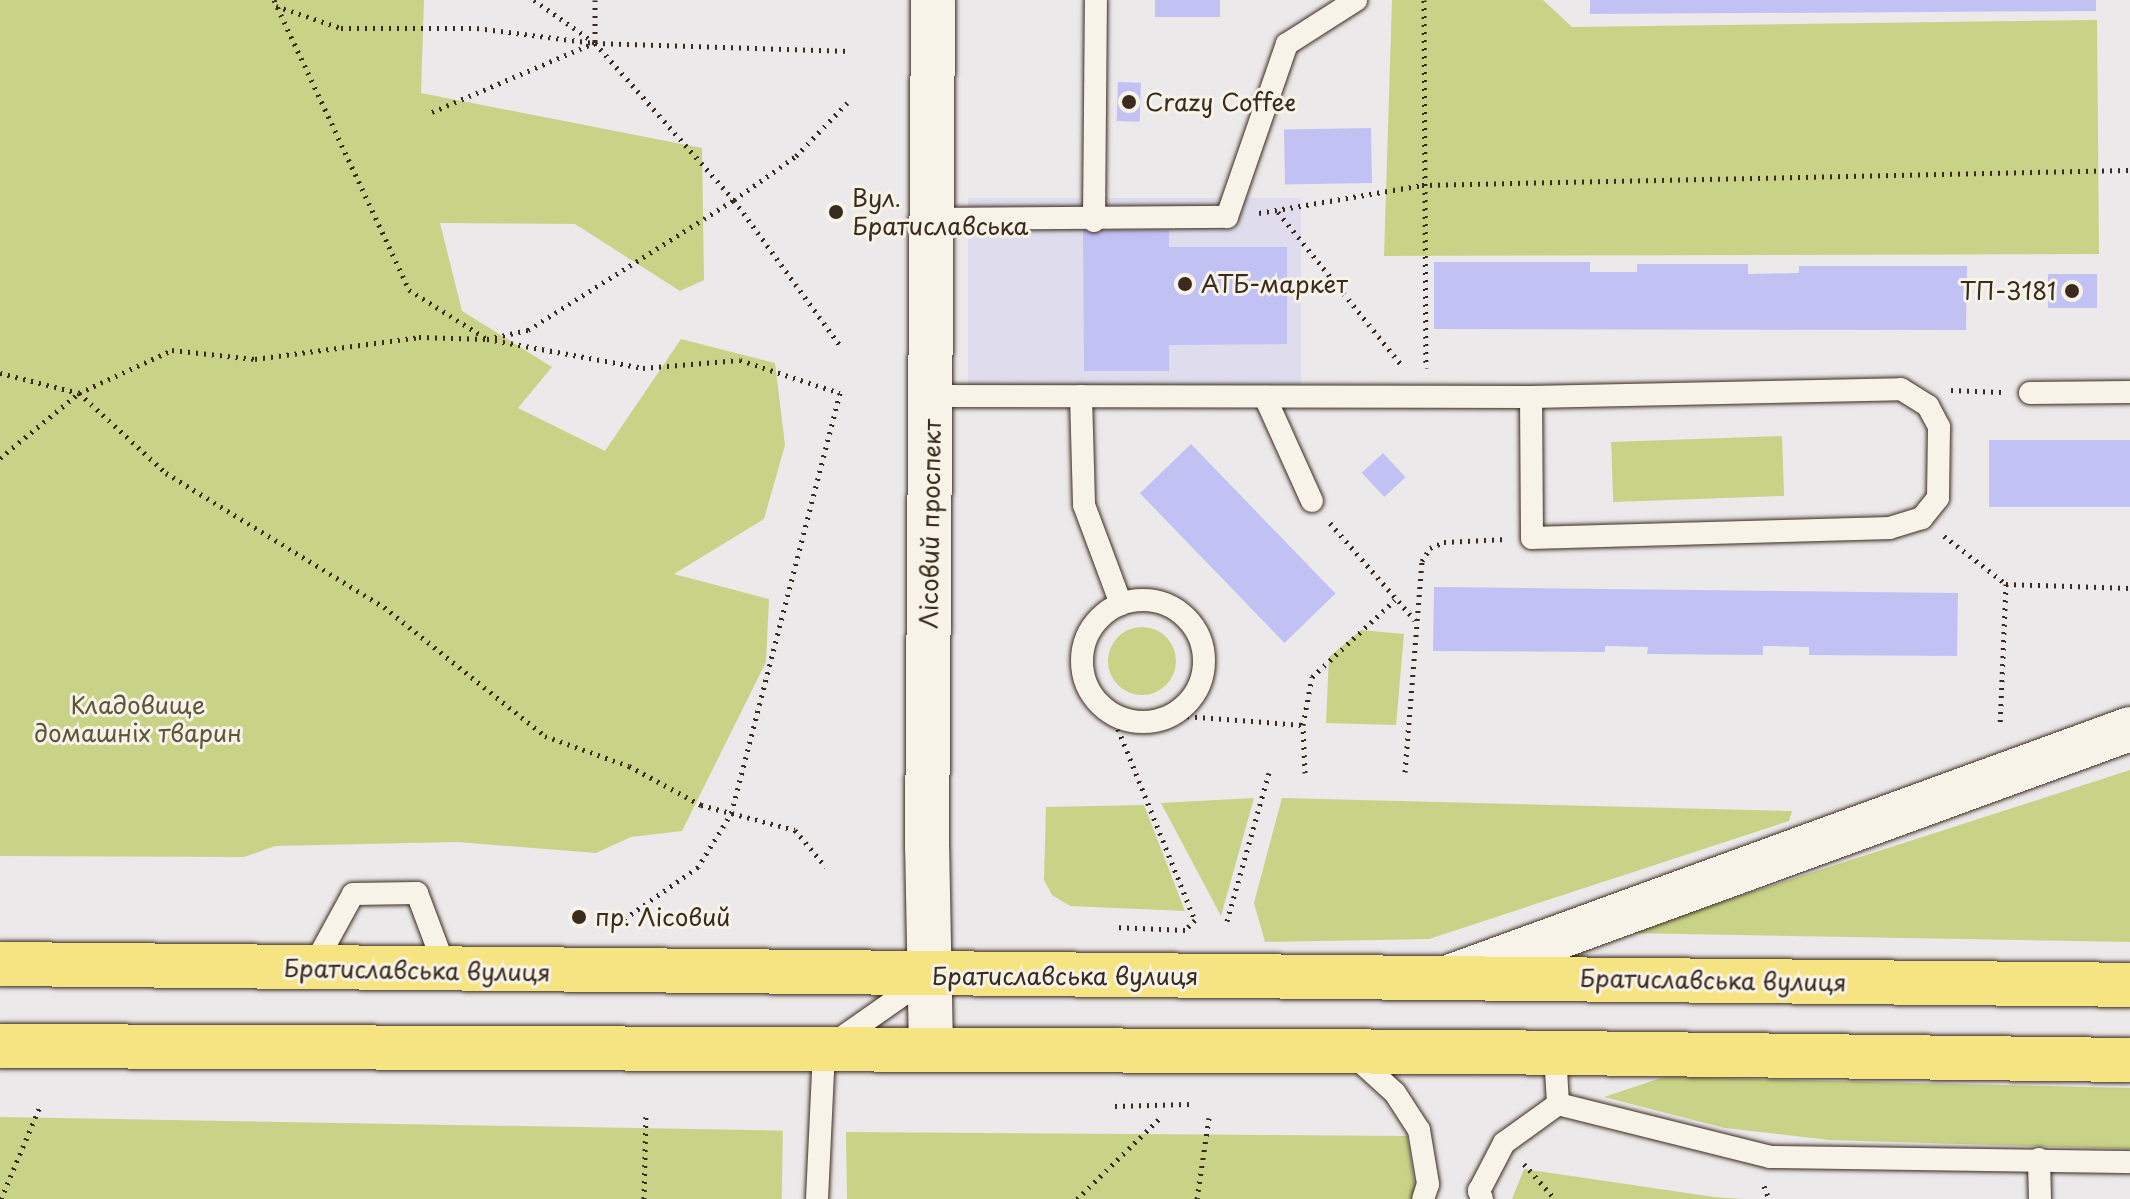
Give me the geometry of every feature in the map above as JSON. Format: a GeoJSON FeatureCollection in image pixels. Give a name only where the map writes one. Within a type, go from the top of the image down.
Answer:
{"type":"FeatureCollection","features":[{"type":"Feature","properties":{"kind":"main road","name":"Братиславська вулиця"},"geometry":{"type":"LineString","coordinates":[[0,964],[930,976],[1449,977],[2130,985]]}},
{"type":"Feature","properties":{"kind":"main road"},"geometry":{"type":"LineString","coordinates":[[0,1046],[1555,1053],[2130,1060]]}},
{"type":"Feature","properties":{"kind":"street","name":"Лісовий проспект"},"geometry":{"type":"LineString","coordinates":[[931,1049],[933,0]]}},
{"type":"Feature","properties":{"kind":"street"},"geometry":{"type":"LineString","coordinates":[[1449,977],[2130,729]]}},
{"type":"Feature","properties":{"kind":"lane"},"geometry":{"type":"LineString","coordinates":[[1094,221],[1096,0]]}},
{"type":"Feature","properties":{"kind":"lane"},"geometry":{"type":"LineString","coordinates":[[933,219],[1094,221],[1227,217],[1287,44],[1322,10],[1356,0]]}},
{"type":"Feature","properties":{"kind":"lane"},"geometry":{"type":"LineString","coordinates":[[932,396],[1531,397],[1901,389],[1928,406],[1939,427],[1938,498],[1922,518],[1889,528],[1532,538],[1531,397]]}},
{"type":"Feature","properties":{"kind":"lane"},"geometry":{"type":"LineString","coordinates":[[2030,393],[2130,392]]}},
{"type":"Feature","properties":{"kind":"lane"},"geometry":{"type":"LineString","coordinates":[[1081,396],[1084,505],[1121,604]]}},
{"type":"Feature","properties":{"kind":"lane"},"geometry":{"type":"LineString","coordinates":[[1265,397],[1312,501]]}},
{"type":"Feature","properties":{"kind":"lane"},"geometry":{"type":"LineString","coordinates":[[1151,602],[1179,612],[1202,646],[1199,686],[1171,715],[1132,721],[1112,714],[1087,685],[1083,646],[1098,621],[1121,604],[1151,602]]}},
{"type":"Feature","properties":{"kind":"lane"},"geometry":{"type":"LineString","coordinates":[[312,969],[353,894],[417,893],[446,970]]}},
{"type":"Feature","properties":{"kind":"lane"},"geometry":{"type":"LineString","coordinates":[[817,1199],[824,1050],[930,976]]}},
{"type":"Feature","properties":{"kind":"lane"},"geometry":{"type":"LineString","coordinates":[[1350,1052],[1395,1093],[1419,1130],[1428,1184],[1423,1199]]}},
{"type":"Feature","properties":{"kind":"lane"},"geometry":{"type":"LineString","coordinates":[[1555,1053],[1558,1104]]}},
{"type":"Feature","properties":{"kind":"lane"},"geometry":{"type":"LineString","coordinates":[[1482,1199],[1479,1191],[1504,1143],[1558,1104],[1770,1157],[2130,1162]]}},
{"type":"Feature","properties":{"kind":"lane"},"geometry":{"type":"LineString","coordinates":[[2039,1159],[2040,1199]]}},
{"type":"Feature","properties":{"kind":"path"},"geometry":{"type":"LineString","coordinates":[[534,0],[595,43],[734,200],[841,347]]}},
{"type":"Feature","properties":{"kind":"path"},"geometry":{"type":"LineString","coordinates":[[595,0],[595,43]]}},
{"type":"Feature","properties":{"kind":"path"},"geometry":{"type":"LineString","coordinates":[[1424,0],[1422,185],[1427,397]]}},
{"type":"Feature","properties":{"kind":"path"},"geometry":{"type":"LineString","coordinates":[[275,3],[341,28],[477,28],[595,43],[850,51]]}},
{"type":"Feature","properties":{"kind":"path"},"geometry":{"type":"LineString","coordinates":[[275,3],[409,290],[487,339],[528,330],[734,200],[796,156],[847,103]]}},
{"type":"Feature","properties":{"kind":"path"},"geometry":{"type":"LineString","coordinates":[[432,112],[595,43]]}},
{"type":"Feature","properties":{"kind":"path"},"geometry":{"type":"LineString","coordinates":[[1227,217],[1278,212],[1422,185],[2130,170]]}},
{"type":"Feature","properties":{"kind":"path"},"geometry":{"type":"LineString","coordinates":[[1278,212],[1427,397]]}},
{"type":"Feature","properties":{"kind":"path"},"geometry":{"type":"LineString","coordinates":[[0,458],[79,393],[172,350],[255,359],[419,337],[487,339],[643,368],[740,360],[840,393],[732,812],[698,867],[617,924]]}},
{"type":"Feature","properties":{"kind":"path"},"geometry":{"type":"LineString","coordinates":[[0,373],[79,393],[166,473],[384,607],[545,736],[629,766],[701,805],[795,830],[826,867]]}},
{"type":"Feature","properties":{"kind":"path"},"geometry":{"type":"LineString","coordinates":[[1901,389],[2030,393]]}},
{"type":"Feature","properties":{"kind":"path"},"geometry":{"type":"LineString","coordinates":[[1312,501],[1415,620]]}},
{"type":"Feature","properties":{"kind":"path"},"geometry":{"type":"LineString","coordinates":[[1922,518],[2006,584],[2130,588]]}},
{"type":"Feature","properties":{"kind":"path"},"geometry":{"type":"LineString","coordinates":[[1405,772],[1418,575],[1430,548],[1444,542],[1532,538]]}},
{"type":"Feature","properties":{"kind":"path"},"geometry":{"type":"LineString","coordinates":[[2000,725],[2006,584]]}},
{"type":"Feature","properties":{"kind":"path"},"geometry":{"type":"LineString","coordinates":[[1305,773],[1303,725],[1312,677],[1395,600]]}},
{"type":"Feature","properties":{"kind":"path"},"geometry":{"type":"LineString","coordinates":[[1112,714],[1195,920],[1185,930],[1115,927]]}},
{"type":"Feature","properties":{"kind":"path"},"geometry":{"type":"LineString","coordinates":[[1171,715],[1303,725]]}},
{"type":"Feature","properties":{"kind":"path"},"geometry":{"type":"LineString","coordinates":[[1227,921],[1269,773]]}},
{"type":"Feature","properties":{"kind":"path"},"geometry":{"type":"LineString","coordinates":[[1115,1106],[1189,1104]]}},
{"type":"Feature","properties":{"kind":"path"},"geometry":{"type":"LineString","coordinates":[[1,1199],[40,1106]]}},
{"type":"Feature","properties":{"kind":"path"},"geometry":{"type":"LineString","coordinates":[[644,1199],[646,1114]]}},
{"type":"Feature","properties":{"kind":"path"},"geometry":{"type":"LineString","coordinates":[[1077,1199],[1160,1118]]}},
{"type":"Feature","properties":{"kind":"path"},"geometry":{"type":"LineString","coordinates":[[1197,1199],[1209,1118]]}},
{"type":"Feature","properties":{"kind":"path"},"geometry":{"type":"LineString","coordinates":[[1515,1155],[1555,1199]]}},
{"type":"Feature","properties":{"kind":"path"},"geometry":{"type":"LineString","coordinates":[[1764,1186],[1769,1199]]}},
{"type":"Feature","properties":{"kind":"shaded area"},"geometry":{"type":"Polygon","coordinates":[[[968,198],[1301,198],[1301,405],[968,405],[968,198]]]}},
{"type":"Feature","properties":{"kind":"green space","name":"Кладовище домашніх тварин"},"geometry":{"type":"Polygon","coordinates":[[[0,0],[424,0],[421,93],[702,148],[704,280],[680,291],[575,224],[440,223],[462,311],[552,367],[518,408],[605,451],[681,339],[775,363],[785,445],[764,519],[674,574],[769,599],[766,662],[682,831],[631,837],[596,853],[457,842],[275,846],[244,857],[0,856],[0,0]]]}},
{"type":"Feature","properties":{"kind":"green space"},"geometry":{"type":"Polygon","coordinates":[[[1392,0],[1543,0],[1572,27],[2097,20],[2099,254],[1384,256],[1392,0]]]}},
{"type":"Feature","properties":{"kind":"green space"},"geometry":{"type":"Polygon","coordinates":[[[1782,436],[1784,496],[1613,502],[1611,442],[1782,436]]]}},
{"type":"Feature","properties":{"kind":"green space"},"geometry":{"type":"Polygon","coordinates":[[[1142,627],[1166,637],[1176,661],[1166,685],[1142,695],[1118,685],[1108,661],[1118,637],[1142,627]]]}},
{"type":"Feature","properties":{"kind":"green space"},"geometry":{"type":"Polygon","coordinates":[[[1361,630],[1404,634],[1396,725],[1326,723],[1329,657],[1361,630]]]}},
{"type":"Feature","properties":{"kind":"green space"},"geometry":{"type":"Polygon","coordinates":[[[2130,770],[2130,942],[1625,933],[2130,770]]]}},
{"type":"Feature","properties":{"kind":"green space"},"geometry":{"type":"Polygon","coordinates":[[[1254,798],[1221,916],[1161,803],[1254,798]]]}},
{"type":"Feature","properties":{"kind":"green space"},"geometry":{"type":"Polygon","coordinates":[[[1282,798],[1792,811],[1789,821],[1429,939],[1265,942],[1254,903],[1282,798]]]}},
{"type":"Feature","properties":{"kind":"green space"},"geometry":{"type":"Polygon","coordinates":[[[1144,805],[1185,911],[1070,906],[1052,895],[1044,880],[1046,807],[1144,805]]]}},
{"type":"Feature","properties":{"kind":"green space"},"geometry":{"type":"Polygon","coordinates":[[[1664,1077],[2130,1088],[2130,1149],[1829,1140],[1725,1128],[1604,1097],[1664,1077]]]}},
{"type":"Feature","properties":{"kind":"green space"},"geometry":{"type":"Polygon","coordinates":[[[0,1117],[783,1131],[782,1199],[0,1199],[0,1117]]]}},
{"type":"Feature","properties":{"kind":"green space"},"geometry":{"type":"Polygon","coordinates":[[[846,1132],[1407,1136],[1416,1193],[1413,1199],[847,1199],[846,1132]]]}},
{"type":"Feature","properties":{"kind":"green space"},"geometry":{"type":"Polygon","coordinates":[[[1524,1169],[1714,1197],[1745,1199],[1512,1199],[1524,1169]]]}},
{"type":"Feature","properties":{"kind":"building"},"geometry":{"type":"Polygon","coordinates":[[[1155,0],[1220,0],[1220,17],[1155,17],[1155,0]]]}},
{"type":"Feature","properties":{"kind":"building"},"geometry":{"type":"Polygon","coordinates":[[[1590,0],[2096,0],[2096,11],[1590,14],[1590,0]]]}},
{"type":"Feature","properties":{"kind":"building","name":"Crazy Coffee"},"geometry":{"type":"Polygon","coordinates":[[[1118,82],[1141,83],[1140,122],[1117,121],[1118,82]]]}},
{"type":"Feature","properties":{"kind":"building"},"geometry":{"type":"Polygon","coordinates":[[[1371,128],[1372,183],[1285,185],[1284,130],[1371,128]]]}},
{"type":"Feature","properties":{"kind":"building","name":"АТБ-маркет"},"geometry":{"type":"Polygon","coordinates":[[[1083,230],[1169,230],[1169,247],[1287,247],[1287,344],[1169,345],[1169,371],[1084,371],[1083,230]]]}},
{"type":"Feature","properties":{"kind":"building"},"geometry":{"type":"Polygon","coordinates":[[[1434,262],[1590,262],[1590,272],[1637,272],[1637,264],[1748,264],[1748,274],[1799,273],[1799,266],[1967,266],[1966,330],[1434,329],[1434,262]]]}},
{"type":"Feature","properties":{"kind":"building","name":"ТП-3181"},"geometry":{"type":"Polygon","coordinates":[[[2048,274],[2097,274],[2097,308],[2048,308],[2048,274]]]}},
{"type":"Feature","properties":{"kind":"building"},"geometry":{"type":"Polygon","coordinates":[[[1989,440],[2130,440],[2130,507],[1989,507],[1989,440]]]}},
{"type":"Feature","properties":{"kind":"building"},"geometry":{"type":"Polygon","coordinates":[[[1191,444],[1335,594],[1284,643],[1140,493],[1191,444]]]}},
{"type":"Feature","properties":{"kind":"building"},"geometry":{"type":"Polygon","coordinates":[[[1383,453],[1406,477],[1384,497],[1362,473],[1383,453]]]}},
{"type":"Feature","properties":{"kind":"building"},"geometry":{"type":"Polygon","coordinates":[[[1434,587],[1958,593],[1957,656],[1809,655],[1809,647],[1763,646],[1763,655],[1647,654],[1648,647],[1605,646],[1605,652],[1433,651],[1434,587]]]}},
{"type":"Feature","properties":{"kind":"place","name":"Crazy Coffee"},"geometry":{"type":"Point","coordinates":[1129,102]}},
{"type":"Feature","properties":{"kind":"place","name":"Вул. Братиславська"},"geometry":{"type":"Point","coordinates":[836,212]}},
{"type":"Feature","properties":{"kind":"place","name":"АТБ-маркет"},"geometry":{"type":"Point","coordinates":[1185,284]}},
{"type":"Feature","properties":{"kind":"place","name":"ТП-3181"},"geometry":{"type":"Point","coordinates":[2072,291]}},
{"type":"Feature","properties":{"kind":"place","name":"пр. Лісовий"},"geometry":{"type":"Point","coordinates":[579,917]}}]}
